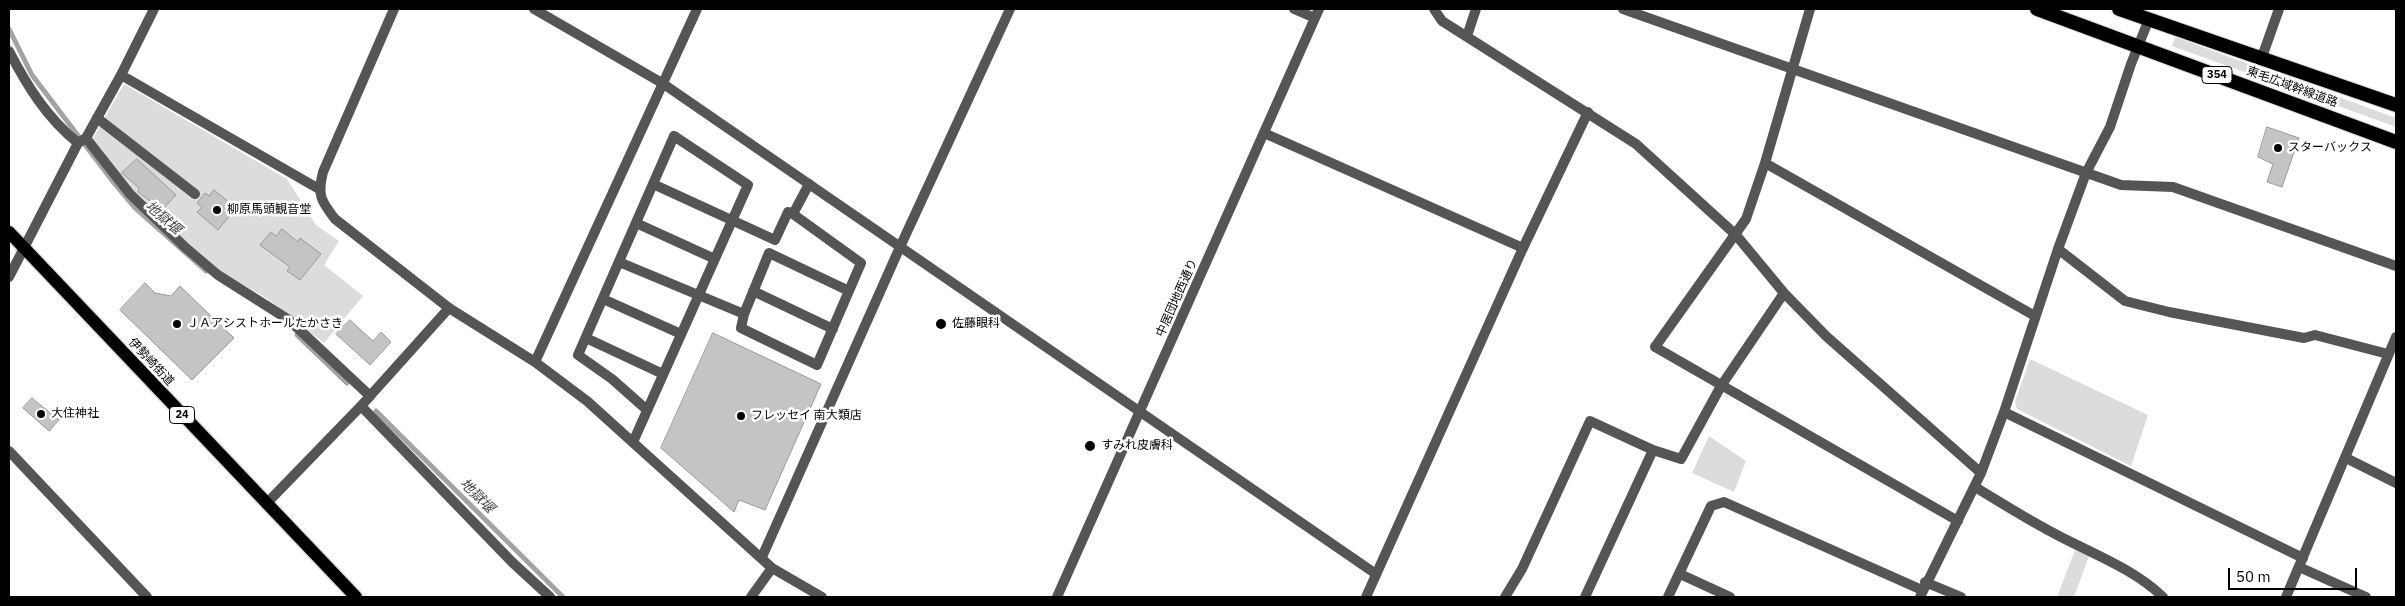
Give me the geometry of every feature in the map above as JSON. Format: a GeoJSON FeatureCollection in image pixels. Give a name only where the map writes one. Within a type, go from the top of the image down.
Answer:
{"type":"FeatureCollection","features":[{"type":"Feature","properties":{"kind":"highway","name":"東毛広域幹線道路"},"geometry":{"type":"LineString","coordinates":[[2037,9],[2139,45],[2396,142]]}},
{"type":"Feature","properties":{"kind":"highway","name":"東毛広域幹線道路"},"geometry":{"type":"LineString","coordinates":[[2119,9],[2396,104]]}},
{"type":"Feature","properties":{"kind":"main road","name":"伊勢崎街道"},"geometry":{"type":"LineString","coordinates":[[9,232],[356,597]]}},
{"type":"Feature","properties":{"kind":"street"},"geometry":{"type":"LineString","coordinates":[[9,277],[82,140],[97,118],[121,74],[154,9]]}},
{"type":"Feature","properties":{"kind":"street"},"geometry":{"type":"LineString","coordinates":[[394,9],[323,172],[319,189],[323,204],[334,220],[448,308],[535,362],[587,401],[772,568],[822,597]]}},
{"type":"Feature","properties":{"kind":"street"},"geometry":{"type":"LineString","coordinates":[[534,9],[662,83],[1376,574]]}},
{"type":"Feature","properties":{"kind":"street"},"geometry":{"type":"LineString","coordinates":[[535,362],[697,9]]}},
{"type":"Feature","properties":{"kind":"street"},"geometry":{"type":"LineString","coordinates":[[762,557],[900,247],[1010,9]]}},
{"type":"Feature","properties":{"kind":"street"},"geometry":{"type":"LineString","coordinates":[[1294,9],[1317,13]]}},
{"type":"Feature","properties":{"kind":"street"},"geometry":{"type":"LineString","coordinates":[[1434,9],[1442,21],[1636,144],[1736,235],[1784,293],[1826,336],[1981,473]]}},
{"type":"Feature","properties":{"kind":"street"},"geometry":{"type":"LineString","coordinates":[[1467,36],[1476,9]]}},
{"type":"Feature","properties":{"kind":"street"},"geometry":{"type":"LineString","coordinates":[[1623,9],[2086,174],[2121,185],[2173,187],[2396,266]]}},
{"type":"Feature","properties":{"kind":"street"},"geometry":{"type":"LineString","coordinates":[[1810,9],[1791,68],[1766,163],[1746,219],[1655,347],[1958,521]]}},
{"type":"Feature","properties":{"kind":"street"},"geometry":{"type":"LineString","coordinates":[[2262,57],[2279,9]]}},
{"type":"Feature","properties":{"kind":"street","name":"中居団地西通り"},"geometry":{"type":"LineString","coordinates":[[1056,597],[1317,13]]}},
{"type":"Feature","properties":{"kind":"street"},"geometry":{"type":"LineString","coordinates":[[1922,590],[1981,473],[2004,412],[2058,249],[2086,174],[2110,127],[2149,19]]}},
{"type":"Feature","properties":{"kind":"street"},"geometry":{"type":"LineString","coordinates":[[9,51],[28,87],[58,127],[82,140],[130,194],[186,248],[218,275],[289,320],[370,396]]}},
{"type":"Feature","properties":{"kind":"street"},"geometry":{"type":"LineString","coordinates":[[121,74],[319,189]]}},
{"type":"Feature","properties":{"kind":"street"},"geometry":{"type":"LineString","coordinates":[[1366,597],[1523,248],[1588,112]]}},
{"type":"Feature","properties":{"kind":"street"},"geometry":{"type":"LineString","coordinates":[[97,118],[195,194]]}},
{"type":"Feature","properties":{"kind":"street"},"geometry":{"type":"LineString","coordinates":[[1264,133],[1523,248]]}},
{"type":"Feature","properties":{"kind":"street"},"geometry":{"type":"LineString","coordinates":[[632,442],[647,410],[699,295],[748,184],[674,136],[578,355],[612,380],[647,410]]}},
{"type":"Feature","properties":{"kind":"street"},"geometry":{"type":"LineString","coordinates":[[1766,163],[2035,316]]}},
{"type":"Feature","properties":{"kind":"street"},"geometry":{"type":"LineString","coordinates":[[653,184],[775,240]]}},
{"type":"Feature","properties":{"kind":"street"},"geometry":{"type":"LineString","coordinates":[[793,214],[809,184]]}},
{"type":"Feature","properties":{"kind":"street"},"geometry":{"type":"LineString","coordinates":[[788,212],[861,263],[817,365],[741,328],[753,290],[775,240],[788,212]]}},
{"type":"Feature","properties":{"kind":"street"},"geometry":{"type":"LineString","coordinates":[[636,223],[715,259]]}},
{"type":"Feature","properties":{"kind":"street"},"geometry":{"type":"LineString","coordinates":[[2058,249],[2125,301],[2169,312],[2304,338],[2315,335],[2388,354]]}},
{"type":"Feature","properties":{"kind":"street"},"geometry":{"type":"LineString","coordinates":[[768,253],[849,291]]}},
{"type":"Feature","properties":{"kind":"street"},"geometry":{"type":"LineString","coordinates":[[619,262],[744,314]]}},
{"type":"Feature","properties":{"kind":"street"},"geometry":{"type":"LineString","coordinates":[[753,290],[833,328]]}},
{"type":"Feature","properties":{"kind":"street"},"geometry":{"type":"LineString","coordinates":[[1505,597],[1522,570],[1590,421],[1652,450],[1680,459],[1721,386],[1784,293]]}},
{"type":"Feature","properties":{"kind":"street"},"geometry":{"type":"LineString","coordinates":[[602,299],[681,334]]}},
{"type":"Feature","properties":{"kind":"street"},"geometry":{"type":"LineString","coordinates":[[266,504],[361,406],[448,308]]}},
{"type":"Feature","properties":{"kind":"street"},"geometry":{"type":"LineString","coordinates":[[586,338],[663,374]]}},
{"type":"Feature","properties":{"kind":"street"},"geometry":{"type":"LineString","coordinates":[[2286,597],[2396,338]]}},
{"type":"Feature","properties":{"kind":"street"},"geometry":{"type":"LineString","coordinates":[[361,406],[512,562],[550,597]]}},
{"type":"Feature","properties":{"kind":"street"},"geometry":{"type":"LineString","coordinates":[[2004,412],[2301,562],[2366,597]]}},
{"type":"Feature","properties":{"kind":"street"},"geometry":{"type":"LineString","coordinates":[[1585,597],[1652,450]]}},
{"type":"Feature","properties":{"kind":"street"},"geometry":{"type":"LineString","coordinates":[[9,451],[147,597]]}},
{"type":"Feature","properties":{"kind":"street"},"geometry":{"type":"LineString","coordinates":[[2346,458],[2396,483]]}},
{"type":"Feature","properties":{"kind":"street"},"geometry":{"type":"LineString","coordinates":[[1975,487],[2059,536],[2112,563],[2151,586],[2163,597]]}},
{"type":"Feature","properties":{"kind":"street"},"geometry":{"type":"LineString","coordinates":[[1668,597],[1711,506],[1724,502],[1922,590],[1961,597]]}},
{"type":"Feature","properties":{"kind":"street"},"geometry":{"type":"LineString","coordinates":[[751,597],[772,568]]}},
{"type":"Feature","properties":{"kind":"street"},"geometry":{"type":"LineString","coordinates":[[1680,574],[1730,597]]}},
{"type":"Feature","properties":{"kind":"shaded area"},"geometry":{"type":"Polygon","coordinates":[[[2175,37],[2396,118],[2396,127],[2172,46],[2175,37]]]}},
{"type":"Feature","properties":{"kind":"shaded area"},"geometry":{"type":"Polygon","coordinates":[[[124,84],[287,179],[316,225],[339,241],[324,265],[363,296],[324,343],[266,298],[224,273],[183,239],[133,191],[93,138],[124,84]]]}},
{"type":"Feature","properties":{"kind":"shaded area"},"geometry":{"type":"Polygon","coordinates":[[[2030,359],[2148,415],[2131,466],[2017,409],[2015,402],[2030,359]]]}},
{"type":"Feature","properties":{"kind":"shaded area"},"geometry":{"type":"Polygon","coordinates":[[[1709,436],[1746,461],[1734,492],[1692,473],[1709,436]]]}},
{"type":"Feature","properties":{"kind":"shaded area"},"geometry":{"type":"Polygon","coordinates":[[[2075,550],[2089,556],[2074,597],[2057,597],[2075,550]]]}},
{"type":"Feature","properties":{"kind":"building","name":"スターバックス"},"geometry":{"type":"Polygon","coordinates":[[[2267,127],[2299,138],[2282,187],[2267,182],[2273,164],[2258,157],[2267,127]]]}},
{"type":"Feature","properties":{"kind":"building"},"geometry":{"type":"Polygon","coordinates":[[[137,159],[176,195],[162,210],[138,192],[139,188],[122,173],[137,159]]]}},
{"type":"Feature","properties":{"kind":"building","name":"柳原馬頭観音堂"},"geometry":{"type":"Polygon","coordinates":[[[214,190],[236,208],[218,230],[197,212],[202,207],[197,203],[205,193],[209,196],[214,190]]]}},
{"type":"Feature","properties":{"kind":"building"},"geometry":{"type":"Polygon","coordinates":[[[282,229],[298,242],[300,238],[321,254],[300,280],[287,271],[290,267],[260,245],[271,232],[276,236],[282,229]]]}},
{"type":"Feature","properties":{"kind":"building","name":"ＪＡアシストホールたかさき"},"geometry":{"type":"Polygon","coordinates":[[[145,283],[155,293],[171,296],[180,286],[234,338],[192,380],[120,310],[145,283]]]}},
{"type":"Feature","properties":{"kind":"building"},"geometry":{"type":"Polygon","coordinates":[[[350,320],[373,341],[381,332],[391,342],[370,365],[336,334],[350,320]]]}},
{"type":"Feature","properties":{"kind":"building","name":"フレッセイ 南大類店"},"geometry":{"type":"Polygon","coordinates":[[[713,333],[821,384],[765,510],[739,500],[734,512],[661,448],[713,333]]]}},
{"type":"Feature","properties":{"kind":"building","name":"大住神社"},"geometry":{"type":"Polygon","coordinates":[[[32,398],[59,420],[49,431],[23,408],[32,398]]]}},
{"type":"Feature","properties":{"kind":"waterway","name":"地獄堰"},"geometry":{"type":"LineString","coordinates":[[9,29],[32,75],[114,183],[135,208],[206,271]]}},
{"type":"Feature","properties":{"kind":"waterway","name":"地獄堰"},"geometry":{"type":"LineString","coordinates":[[297,335],[347,383]]}},
{"type":"Feature","properties":{"kind":"waterway","name":"地獄堰"},"geometry":{"type":"LineString","coordinates":[[376,411],[563,597]]}},
{"type":"Feature","properties":{"kind":"place","name":"スターバックス"},"geometry":{"type":"Point","coordinates":[2278,148]}},
{"type":"Feature","properties":{"kind":"place","name":"柳原馬頭観音堂"},"geometry":{"type":"Point","coordinates":[217,210]}},
{"type":"Feature","properties":{"kind":"place","name":"ＪＡアシストホールたかさき"},"geometry":{"type":"Point","coordinates":[177,324]}},
{"type":"Feature","properties":{"kind":"place","name":"佐藤眼科"},"geometry":{"type":"Point","coordinates":[941,324]}},
{"type":"Feature","properties":{"kind":"place","name":"大住神社"},"geometry":{"type":"Point","coordinates":[41,414]}},
{"type":"Feature","properties":{"kind":"place","name":"フレッセイ 南大類店"},"geometry":{"type":"Point","coordinates":[741,416]}},
{"type":"Feature","properties":{"kind":"place","name":"すみれ皮膚科"},"geometry":{"type":"Point","coordinates":[1090,446]}}]}
